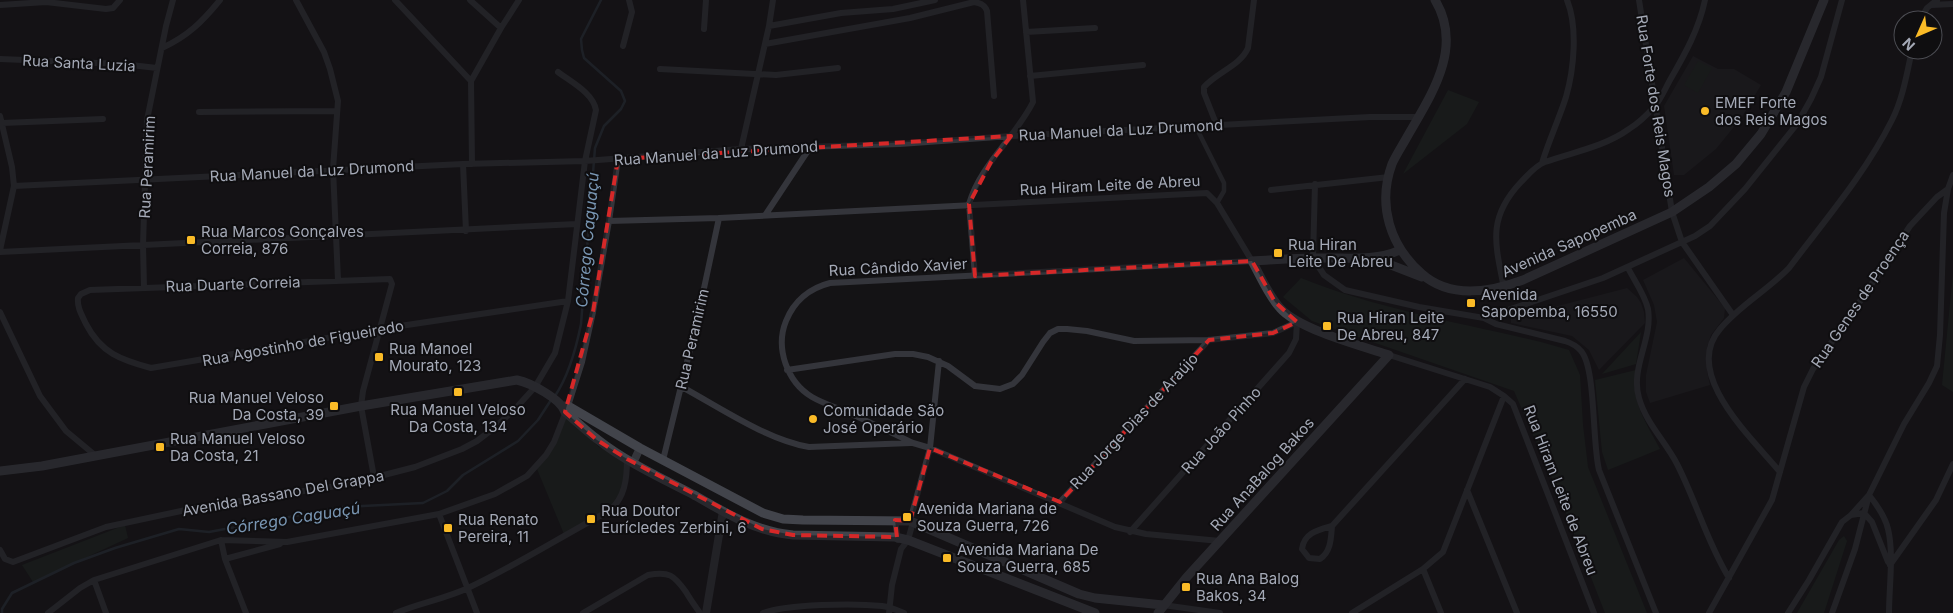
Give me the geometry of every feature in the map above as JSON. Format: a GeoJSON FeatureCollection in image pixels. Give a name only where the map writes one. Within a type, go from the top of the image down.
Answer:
{"type":"FeatureCollection","features":[{"type":"Feature","properties":{"kind":"main road","name":"Avenida Sapopemba"},"geometry":{"type":"LineString","coordinates":[[1435,0],[1445,23],[1447,48],[1445,62],[1438,82],[1393,163],[1386,199],[1386,218],[1400,250],[1413,266],[1428,279],[1442,286],[1468,291],[1504,288],[1672,212],[1709,187],[1743,158],[1761,134],[1786,92],[1824,0]]}},
{"type":"Feature","properties":{"kind":"main road","name":"Rua Cândido Xavier"},"geometry":{"type":"LineString","coordinates":[[1252,261],[1370,258],[1389,255],[1400,250]]}},
{"type":"Feature","properties":{"kind":"main road"},"geometry":{"type":"LineString","coordinates":[[1370,258],[1428,279]]}},
{"type":"Feature","properties":{"kind":"main road","name":"Rua Hiram Leite de Abreu"},"geometry":{"type":"LineString","coordinates":[[1252,261],[1275,302],[1288,317],[1297,322],[1389,355]]}},
{"type":"Feature","properties":{"kind":"main road","name":"Rua AnaBalog Bakos"},"geometry":{"type":"LineString","coordinates":[[1158,613],[1220,541],[1389,355]]}},
{"type":"Feature","properties":{"kind":"main road"},"geometry":{"type":"LineString","coordinates":[[0,471],[96,456],[361,406],[513,380],[522,381],[537,388],[639,450],[663,460],[763,513],[783,519],[895,520],[912,522],[1079,594],[1095,598],[1163,605]]}},
{"type":"Feature","properties":{"kind":"main road"},"geometry":{"type":"LineString","coordinates":[[564,406],[597,440],[723,511],[762,530],[777,534],[897,537],[1095,613]]}},
{"type":"Feature","properties":{"kind":"street"},"geometry":{"type":"LineString","coordinates":[[0,5],[46,2],[106,9],[116,6],[120,0]]}},
{"type":"Feature","properties":{"kind":"street","name":"Rua Peramirim"},"geometry":{"type":"LineString","coordinates":[[144,288],[143,245],[147,120],[173,0]]}},
{"type":"Feature","properties":{"kind":"street"},"geometry":{"type":"LineString","coordinates":[[162,48],[188,34],[206,18],[220,0]]}},
{"type":"Feature","properties":{"kind":"street"},"geometry":{"type":"LineString","coordinates":[[296,0],[324,52],[338,101],[333,169],[338,280]]}},
{"type":"Feature","properties":{"kind":"street"},"geometry":{"type":"LineString","coordinates":[[395,0],[471,81]]}},
{"type":"Feature","properties":{"kind":"street"},"geometry":{"type":"LineString","coordinates":[[470,0],[501,28]]}},
{"type":"Feature","properties":{"kind":"street"},"geometry":{"type":"LineString","coordinates":[[472,164],[471,81],[501,28],[520,0]]}},
{"type":"Feature","properties":{"kind":"street"},"geometry":{"type":"LineString","coordinates":[[623,46],[632,12],[629,0]]}},
{"type":"Feature","properties":{"kind":"street"},"geometry":{"type":"LineString","coordinates":[[704,30],[706,0]]}},
{"type":"Feature","properties":{"kind":"street"},"geometry":{"type":"LineString","coordinates":[[741,149],[769,26],[773,0]]}},
{"type":"Feature","properties":{"kind":"street"},"geometry":{"type":"LineString","coordinates":[[769,26],[841,13],[893,9],[935,0]]}},
{"type":"Feature","properties":{"kind":"street"},"geometry":{"type":"LineString","coordinates":[[975,276],[969,204],[975,188],[987,168],[1033,102],[1023,0]]}},
{"type":"Feature","properties":{"kind":"street"},"geometry":{"type":"LineString","coordinates":[[1217,126],[1204,93],[1204,87],[1245,54],[1248,48],[1254,0]]}},
{"type":"Feature","properties":{"kind":"street"},"geometry":{"type":"LineString","coordinates":[[1542,163],[1567,94],[1574,39],[1570,6],[1567,0]]}},
{"type":"Feature","properties":{"kind":"street","name":"Rua Forte dos Reis Magos"},"geometry":{"type":"LineString","coordinates":[[1639,0],[1672,212],[1682,242],[1733,315]]}},
{"type":"Feature","properties":{"kind":"street"},"geometry":{"type":"LineString","coordinates":[[1504,288],[1495,236],[1498,215],[1514,190],[1542,163],[1581,152],[1611,139],[1636,124],[1656,105],[1697,28],[1705,0]]}},
{"type":"Feature","properties":{"kind":"street"},"geometry":{"type":"LineString","coordinates":[[1484,318],[1628,268],[1710,226],[1728,209],[1797,124],[1821,77],[1842,0]]}},
{"type":"Feature","properties":{"kind":"street"},"geometry":{"type":"LineString","coordinates":[[1925,10],[1937,0]]}},
{"type":"Feature","properties":{"kind":"street"},"geometry":{"type":"LineString","coordinates":[[765,44],[910,18],[974,2],[981,3],[986,7],[987,11],[994,96]]}},
{"type":"Feature","properties":{"kind":"street"},"geometry":{"type":"LineString","coordinates":[[1930,5],[1953,4]]}},
{"type":"Feature","properties":{"kind":"street"},"geometry":{"type":"LineString","coordinates":[[1026,32],[1095,28]]}},
{"type":"Feature","properties":{"kind":"street","name":"Rua Santa Luzia"},"geometry":{"type":"LineString","coordinates":[[0,59],[122,64],[157,68]]}},
{"type":"Feature","properties":{"kind":"street"},"geometry":{"type":"LineString","coordinates":[[1780,472],[1729,411],[1714,386],[1710,368],[1711,344],[1720,328],[1733,315],[1776,281],[1789,268],[1862,170],[1893,119],[1904,89],[1910,60]]}},
{"type":"Feature","properties":{"kind":"street"},"geometry":{"type":"LineString","coordinates":[[1030,76],[1143,65]]}},
{"type":"Feature","properties":{"kind":"street"},"geometry":{"type":"LineString","coordinates":[[660,69],[785,75],[838,68]]}},
{"type":"Feature","properties":{"kind":"street","name":"Avenida Bassano Del Grappa"},"geometry":{"type":"LineString","coordinates":[[1,553],[9,562],[13,562],[106,527],[195,508],[350,484],[416,467],[477,441],[515,410],[537,388],[554,353],[568,301],[577,224],[596,110],[590,97],[558,72]]}},
{"type":"Feature","properties":{"kind":"street"},"geometry":{"type":"LineString","coordinates":[[199,112],[337,111]]}},
{"type":"Feature","properties":{"kind":"street"},"geometry":{"type":"LineString","coordinates":[[0,116],[12,167],[14,186],[0,251],[336,235],[466,231],[577,224]]}},
{"type":"Feature","properties":{"kind":"street","name":"Rua Manuel da Luz Drumond"},"geometry":{"type":"LineString","coordinates":[[14,186],[333,169],[588,161],[741,149],[900,144],[1011,136],[1370,117],[1419,117]]}},
{"type":"Feature","properties":{"kind":"street"},"geometry":{"type":"LineString","coordinates":[[2,123],[103,119]]}},
{"type":"Feature","properties":{"kind":"street"},"geometry":{"type":"LineString","coordinates":[[1196,127],[1224,183],[1224,191],[1217,203]]}},
{"type":"Feature","properties":{"kind":"street"},"geometry":{"type":"LineString","coordinates":[[766,214],[811,146]]}},
{"type":"Feature","properties":{"kind":"street"},"geometry":{"type":"LineString","coordinates":[[225,559],[287,542],[439,514],[494,494],[527,476],[546,455],[588,339],[618,159]]}},
{"type":"Feature","properties":{"kind":"street"},"geometry":{"type":"LineString","coordinates":[[463,164],[466,231]]}},
{"type":"Feature","properties":{"kind":"street"},"geometry":{"type":"LineString","coordinates":[[1832,613],[1854,549],[1869,494],[1904,424],[1929,383],[1936,366],[1940,335],[1944,213],[1948,189],[1953,175]]}},
{"type":"Feature","properties":{"kind":"street"},"geometry":{"type":"LineString","coordinates":[[1271,190],[1389,177]]}},
{"type":"Feature","properties":{"kind":"street"},"geometry":{"type":"LineString","coordinates":[[1315,184],[1313,258],[1324,275],[1345,290],[1419,307],[1484,318],[1496,324],[1565,341],[1575,345],[1582,352],[1587,361],[1590,378],[1595,456],[1656,613]]}},
{"type":"Feature","properties":{"kind":"street","name":"Rua Genes de Proença"},"geometry":{"type":"LineString","coordinates":[[1708,613],[1772,500],[1804,388],[1813,369],[1910,226],[1948,189]]}},
{"type":"Feature","properties":{"kind":"street","name":"Rua Hiram Leite de Abreu"},"geometry":{"type":"LineString","coordinates":[[609,221],[719,218],[766,214],[1207,193],[1217,203],[1252,261]]}},
{"type":"Feature","properties":{"kind":"street","name":"Rua Peramirim"},"geometry":{"type":"LineString","coordinates":[[663,460],[682,387],[719,218]]}},
{"type":"Feature","properties":{"kind":"street","name":"Rua Cândido Xavier"},"geometry":{"type":"LineString","coordinates":[[1220,541],[1130,532],[913,442],[812,397],[792,379],[788,370],[782,353],[782,329],[794,306],[804,295],[818,286],[830,283],[1252,261]]}},
{"type":"Feature","properties":{"kind":"street"},"geometry":{"type":"LineString","coordinates":[[1628,268],[1645,300],[1648,316],[1646,336],[1636,378],[1639,399],[1647,418],[1678,465],[1715,553],[1729,578]]}},
{"type":"Feature","properties":{"kind":"street","name":"Rua Duarte Correia"},"geometry":{"type":"LineString","coordinates":[[81,294],[90,290],[387,278],[392,284],[380,329]]}},
{"type":"Feature","properties":{"kind":"street","name":"Rua Agostinho de Figueiredo"},"geometry":{"type":"LineString","coordinates":[[81,294],[78,304],[80,312],[98,342],[110,354],[151,368],[380,329],[568,301]]}},
{"type":"Feature","properties":{"kind":"street"},"geometry":{"type":"LineString","coordinates":[[0,312],[40,396],[66,430],[96,456]]}},
{"type":"Feature","properties":{"kind":"street"},"geometry":{"type":"LineString","coordinates":[[788,370],[895,354],[913,354],[938,361],[975,386],[1000,389],[1013,384],[1022,375],[1043,342],[1050,334],[1058,330],[1067,328],[1134,341],[1209,340],[1273,333],[1297,322]]}},
{"type":"Feature","properties":{"kind":"street","name":"Rua João Pinho"},"geometry":{"type":"LineString","coordinates":[[1130,532],[1289,353],[1296,339],[1297,322]]}},
{"type":"Feature","properties":{"kind":"street"},"geometry":{"type":"LineString","coordinates":[[374,477],[361,406],[362,391],[380,329]]}},
{"type":"Feature","properties":{"kind":"street","name":"Rua Jorge Dias de Araújo"},"geometry":{"type":"LineString","coordinates":[[1060,502],[1209,340]]}},
{"type":"Feature","properties":{"kind":"street","name":"Rua Hiram Leite de Abreu"},"geometry":{"type":"LineString","coordinates":[[1389,355],[1490,388],[1513,404],[1594,613]]}},
{"type":"Feature","properties":{"kind":"street"},"geometry":{"type":"LineString","coordinates":[[889,610],[892,585],[901,549],[908,540],[930,448],[938,361]]}},
{"type":"Feature","properties":{"kind":"street"},"geometry":{"type":"LineString","coordinates":[[1332,526],[1331,542],[1327,553],[1320,559],[1309,558],[1302,549],[1306,538],[1319,530],[1332,526],[1465,379]]}},
{"type":"Feature","properties":{"kind":"street"},"geometry":{"type":"LineString","coordinates":[[682,387],[773,436],[792,444],[809,447],[913,442]]}},
{"type":"Feature","properties":{"kind":"street"},"geometry":{"type":"LineString","coordinates":[[1352,613],[1423,569],[1443,552],[1504,396]]}},
{"type":"Feature","properties":{"kind":"street"},"geometry":{"type":"LineString","coordinates":[[396,613],[436,601],[468,588],[546,548],[617,504],[623,493],[632,461],[639,450]]}},
{"type":"Feature","properties":{"kind":"street"},"geometry":{"type":"LineString","coordinates":[[1890,566],[1936,500],[1953,464]]}},
{"type":"Feature","properties":{"kind":"street"},"geometry":{"type":"LineString","coordinates":[[1467,490],[1517,613]]}},
{"type":"Feature","properties":{"kind":"street"},"geometry":{"type":"LineString","coordinates":[[1788,613],[1842,522],[1851,515],[1869,494]]}},
{"type":"Feature","properties":{"kind":"street"},"geometry":{"type":"LineString","coordinates":[[1869,494],[1879,508],[1888,529],[1891,548],[1889,613]]}},
{"type":"Feature","properties":{"kind":"street"},"geometry":{"type":"LineString","coordinates":[[706,613],[723,511]]}},
{"type":"Feature","properties":{"kind":"street"},"geometry":{"type":"LineString","coordinates":[[1864,513],[1872,522],[1890,566]]}},
{"type":"Feature","properties":{"kind":"street"},"geometry":{"type":"LineString","coordinates":[[1851,515],[1864,513]]}},
{"type":"Feature","properties":{"kind":"street"},"geometry":{"type":"LineString","coordinates":[[439,514],[476,613]]}},
{"type":"Feature","properties":{"kind":"street"},"geometry":{"type":"LineString","coordinates":[[895,520],[901,549]]}},
{"type":"Feature","properties":{"kind":"street"},"geometry":{"type":"LineString","coordinates":[[48,613],[80,588],[94,580],[221,540],[287,542]]}},
{"type":"Feature","properties":{"kind":"street"},"geometry":{"type":"LineString","coordinates":[[221,540],[225,559],[246,613]]}},
{"type":"Feature","properties":{"kind":"street"},"geometry":{"type":"LineString","coordinates":[[1423,569],[1441,613]]}},
{"type":"Feature","properties":{"kind":"street"},"geometry":{"type":"LineString","coordinates":[[583,613],[648,575],[660,573],[671,575],[678,580],[700,613]]}},
{"type":"Feature","properties":{"kind":"street"},"geometry":{"type":"LineString","coordinates":[[94,580],[106,613]]}},
{"type":"Feature","properties":{"kind":"street"},"geometry":{"type":"LineString","coordinates":[[1163,605],[1220,613]]}},
{"type":"Feature","properties":{"kind":"street"},"geometry":{"type":"LineString","coordinates":[[763,613],[793,607],[854,606],[904,613]]}},
{"type":"Feature","properties":{"kind":"highlighted area"},"geometry":{"type":"Polygon","coordinates":[[[1011,136],[991,162],[969,204],[975,276],[1252,261],[1275,302],[1297,322],[1273,333],[1209,340],[1060,502],[930,448],[910,521],[895,520],[897,537],[793,535],[762,529],[627,459],[597,440],[565,412],[593,312],[618,159],[1011,136]]]}},
{"type":"Feature","properties":{"kind":"shaded area","name":"EMEF Forte dos Reis Magos"},"geometry":{"type":"Polygon","coordinates":[[[1693,56],[1718,69],[1734,69],[1761,85],[1742,117],[1716,149],[1684,175],[1674,175],[1664,106],[1693,56]]]}},
{"type":"Feature","properties":{"kind":"shaded area"},"geometry":{"type":"Polygon","coordinates":[[[1698,61],[1712,68],[1698,93],[1684,85],[1698,61]]]}},
{"type":"Feature","properties":{"kind":"shaded area"},"geometry":{"type":"Polygon","coordinates":[[[1448,90],[1479,102],[1467,124],[1403,174],[1448,90]]]}},
{"type":"Feature","properties":{"kind":"shaded area"},"geometry":{"type":"Polygon","coordinates":[[[1684,258],[1725,308],[1724,318],[1711,335],[1707,347],[1707,371],[1710,385],[1650,403],[1646,392],[1646,375],[1657,322],[1654,305],[1643,280],[1684,258]]]}},
{"type":"Feature","properties":{"kind":"shaded area"},"geometry":{"type":"Polygon","coordinates":[[[1953,273],[1953,392],[1942,385],[1953,273]]]}},
{"type":"Feature","properties":{"kind":"shaded area"},"geometry":{"type":"Polygon","coordinates":[[[1301,278],[1390,307],[1569,350],[1580,375],[1588,467],[1647,613],[1605,613],[1554,483],[1514,391],[1312,321],[1283,297],[1301,278]]]}},
{"type":"Feature","properties":{"kind":"shaded area"},"geometry":{"type":"Polygon","coordinates":[[[1627,288],[1641,303],[1645,323],[1599,370],[1589,350],[1572,336],[1511,323],[1511,318],[1627,288]]]}},
{"type":"Feature","properties":{"kind":"shaded area"},"geometry":{"type":"Polygon","coordinates":[[[1641,332],[1636,364],[1602,374],[1641,332]]]}},
{"type":"Feature","properties":{"kind":"shaded area"},"geometry":{"type":"Polygon","coordinates":[[[1636,370],[1635,392],[1637,402],[1660,449],[1608,470],[1602,452],[1595,380],[1636,370]]]}},
{"type":"Feature","properties":{"kind":"shaded area"},"geometry":{"type":"Polygon","coordinates":[[[565,414],[599,447],[625,461],[625,466],[622,492],[618,500],[607,511],[564,534],[537,469],[554,447],[565,414]]]}},
{"type":"Feature","properties":{"kind":"shaded area"},"geometry":{"type":"Polygon","coordinates":[[[125,525],[128,538],[33,582],[22,565],[125,525]]]}},
{"type":"Feature","properties":{"kind":"shaded area"},"geometry":{"type":"Polygon","coordinates":[[[1844,536],[1847,541],[1824,613],[1797,613],[1839,540],[1844,536]]]}},
{"type":"Feature","properties":{"kind":"waterway","name":"Córrego Caguaçú"},"geometry":{"type":"LineString","coordinates":[[555,396],[571,361],[581,324],[595,148],[604,126],[621,109],[625,101],[621,91],[584,58],[582,50],[581,39],[601,0]]}},
{"type":"Feature","properties":{"kind":"waterway","name":"Córrego Caguaçú"},"geometry":{"type":"LineString","coordinates":[[2,613],[2,609],[12,593],[74,563],[115,548],[179,529],[209,532],[343,507],[423,503],[447,491],[463,475],[518,441],[538,420],[551,400]]}},
{"type":"Feature","properties":{"kind":"place","name":"EMEF Forte dos Reis Magos"},"geometry":{"type":"Point","coordinates":[1705,111]}},
{"type":"Feature","properties":{"kind":"place","name":"Rua Marcos Gonçalves Correia, 876"},"geometry":{"type":"Point","coordinates":[191,240]}},
{"type":"Feature","properties":{"kind":"place","name":"Rua Hiran Leite De Abreu"},"geometry":{"type":"Point","coordinates":[1278,253]}},
{"type":"Feature","properties":{"kind":"place","name":"Avenida Sapopemba, 16550"},"geometry":{"type":"Point","coordinates":[1471,303]}},
{"type":"Feature","properties":{"kind":"place","name":"Rua Hiran Leite De Abreu, 847"},"geometry":{"type":"Point","coordinates":[1327,326]}},
{"type":"Feature","properties":{"kind":"place","name":"Rua Manoel Mourato, 123"},"geometry":{"type":"Point","coordinates":[379,357]}},
{"type":"Feature","properties":{"kind":"place","name":"Rua Manuel Veloso Da Costa, 134"},"geometry":{"type":"Point","coordinates":[458,392]}},
{"type":"Feature","properties":{"kind":"place","name":"Rua Manuel Veloso Da Costa, 39"},"geometry":{"type":"Point","coordinates":[334,406]}},
{"type":"Feature","properties":{"kind":"place","name":"Comunidade São José Operário"},"geometry":{"type":"Point","coordinates":[813,419]}},
{"type":"Feature","properties":{"kind":"place","name":"Rua Manuel Veloso Da Costa, 21"},"geometry":{"type":"Point","coordinates":[160,447]}},
{"type":"Feature","properties":{"kind":"place","name":"Avenida Mariana de Souza Guerra, 726"},"geometry":{"type":"Point","coordinates":[907,517]}},
{"type":"Feature","properties":{"kind":"place","name":"Rua Doutor Eurícledes Zerbini, 6"},"geometry":{"type":"Point","coordinates":[591,519]}},
{"type":"Feature","properties":{"kind":"place","name":"Rua Renato Pereira, 11"},"geometry":{"type":"Point","coordinates":[448,528]}},
{"type":"Feature","properties":{"kind":"place","name":"Avenida Mariana De Souza Guerra, 685"},"geometry":{"type":"Point","coordinates":[947,558]}},
{"type":"Feature","properties":{"kind":"place","name":"Rua Ana Balog Bakos, 34"},"geometry":{"type":"Point","coordinates":[1186,587]}}]}
